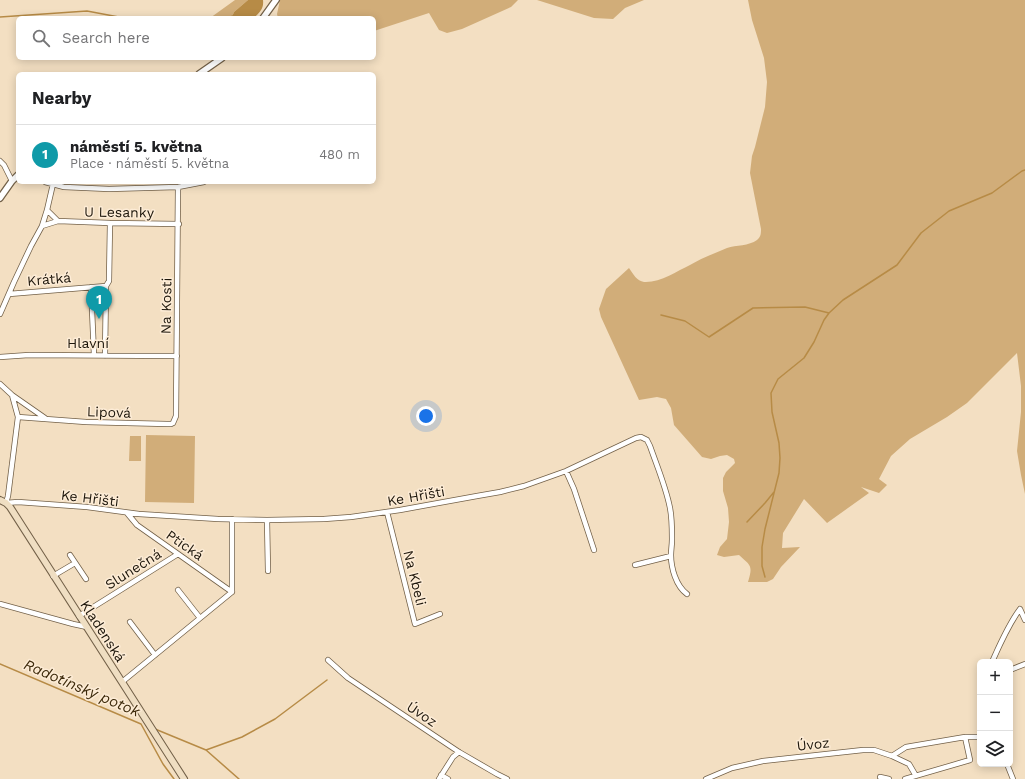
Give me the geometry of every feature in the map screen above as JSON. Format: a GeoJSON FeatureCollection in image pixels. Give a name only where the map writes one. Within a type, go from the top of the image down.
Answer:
{"type":"FeatureCollection","features":[{"type":"Feature","properties":{"kind":"main road","name":"Kladenská"},"geometry":{"type":"LineString","coordinates":[[0,500],[10,507],[184,779]]}},
{"type":"Feature","properties":{"kind":"street"},"geometry":{"type":"LineString","coordinates":[[264,16],[276,0]]}},
{"type":"Feature","properties":{"kind":"street"},"geometry":{"type":"LineString","coordinates":[[202,72],[219,60]]}},
{"type":"Feature","properties":{"kind":"street"},"geometry":{"type":"LineString","coordinates":[[0,161],[4,165],[12,181]]}},
{"type":"Feature","properties":{"kind":"street"},"geometry":{"type":"LineString","coordinates":[[0,198],[16,177]]}},
{"type":"Feature","properties":{"kind":"street"},"geometry":{"type":"LineString","coordinates":[[0,314],[31,246],[42,226],[53,184],[64,187],[109,189],[178,187],[194,184]]}},
{"type":"Feature","properties":{"kind":"street","name":"Na Kosti"},"geometry":{"type":"LineString","coordinates":[[171,424],[175,420],[176,416],[178,187]]}},
{"type":"Feature","properties":{"kind":"street"},"geometry":{"type":"LineString","coordinates":[[47,210],[58,221]]}},
{"type":"Feature","properties":{"kind":"street","name":"U Lesanky"},"geometry":{"type":"LineString","coordinates":[[42,226],[58,221],[178,224]]}},
{"type":"Feature","properties":{"kind":"street"},"geometry":{"type":"LineString","coordinates":[[105,356],[106,286],[109,281],[110,223]]}},
{"type":"Feature","properties":{"kind":"street","name":"Krátká"},"geometry":{"type":"LineString","coordinates":[[9,294],[106,286]]}},
{"type":"Feature","properties":{"kind":"street"},"geometry":{"type":"LineString","coordinates":[[91,287],[94,356]]}},
{"type":"Feature","properties":{"kind":"street","name":"Hlavní"},"geometry":{"type":"LineString","coordinates":[[0,357],[29,355],[177,356]]}},
{"type":"Feature","properties":{"kind":"street","name":"Lipová"},"geometry":{"type":"LineString","coordinates":[[0,384],[12,395],[46,418]]}},
{"type":"Feature","properties":{"kind":"street"},"geometry":{"type":"LineString","coordinates":[[6,503],[18,416],[12,395]]}},
{"type":"Feature","properties":{"kind":"street","name":"Lipová"},"geometry":{"type":"LineString","coordinates":[[18,416],[86,422],[171,424]]}},
{"type":"Feature","properties":{"kind":"street","name":"Ke Hřišti"},"geometry":{"type":"LineString","coordinates":[[6,503],[18,502],[87,507],[127,513],[232,519],[267,520],[351,517],[500,492],[524,486],[566,471],[641,437],[648,440],[670,509],[672,541],[671,556],[676,580],[679,586],[687,594]]}},
{"type":"Feature","properties":{"kind":"street"},"geometry":{"type":"LineString","coordinates":[[566,471],[574,489],[594,550]]}},
{"type":"Feature","properties":{"kind":"street","name":"Na Kbeli"},"geometry":{"type":"LineString","coordinates":[[387,512],[415,624],[440,614]]}},
{"type":"Feature","properties":{"kind":"street","name":"Ptická"},"geometry":{"type":"LineString","coordinates":[[127,513],[137,525],[232,592]]}},
{"type":"Feature","properties":{"kind":"street"},"geometry":{"type":"LineString","coordinates":[[122,682],[232,592],[232,519]]}},
{"type":"Feature","properties":{"kind":"street"},"geometry":{"type":"LineString","coordinates":[[267,520],[268,571]]}},
{"type":"Feature","properties":{"kind":"street","name":"Slunečná"},"geometry":{"type":"LineString","coordinates":[[79,616],[178,554]]}},
{"type":"Feature","properties":{"kind":"street","name":"Kladenská"},"geometry":{"type":"LineString","coordinates":[[70,555],[86,579]]}},
{"type":"Feature","properties":{"kind":"street"},"geometry":{"type":"LineString","coordinates":[[635,565],[671,556]]}},
{"type":"Feature","properties":{"kind":"street"},"geometry":{"type":"LineString","coordinates":[[53,576],[75,563]]}},
{"type":"Feature","properties":{"kind":"street"},"geometry":{"type":"LineString","coordinates":[[178,590],[200,618]]}},
{"type":"Feature","properties":{"kind":"street"},"geometry":{"type":"LineString","coordinates":[[0,604],[87,627]]}},
{"type":"Feature","properties":{"kind":"street"},"geometry":{"type":"LineString","coordinates":[[993,659],[1012,619],[1020,610],[1025,620]]}},
{"type":"Feature","properties":{"kind":"street"},"geometry":{"type":"LineString","coordinates":[[130,622],[155,655]]}},
{"type":"Feature","properties":{"kind":"street","name":"Úvoz"},"geometry":{"type":"LineString","coordinates":[[328,660],[348,678],[459,752],[507,779]]}},
{"type":"Feature","properties":{"kind":"street"},"geometry":{"type":"LineString","coordinates":[[1013,669],[1025,664]]}},
{"type":"Feature","properties":{"kind":"street"},"geometry":{"type":"LineString","coordinates":[[892,756],[906,746],[965,736],[977,737]]}},
{"type":"Feature","properties":{"kind":"street"},"geometry":{"type":"LineString","coordinates":[[905,779],[970,760],[965,736]]}},
{"type":"Feature","properties":{"kind":"street","name":"Úvoz"},"geometry":{"type":"LineString","coordinates":[[706,779],[732,768],[763,761],[863,750],[874,750],[909,764],[916,776]]}},
{"type":"Feature","properties":{"kind":"street"},"geometry":{"type":"LineString","coordinates":[[448,779],[440,777],[453,757],[459,752]]}},
{"type":"Feature","properties":{"kind":"street"},"geometry":{"type":"LineString","coordinates":[[1008,767],[1013,779]]}},
{"type":"Feature","properties":{"kind":"street"},"geometry":{"type":"LineString","coordinates":[[880,777],[889,779]]}},
{"type":"Feature","properties":{"kind":"shaded area"},"geometry":{"type":"Polygon","coordinates":[[[235,0],[248,0],[234,12],[232,16],[213,16],[235,0]]]}},
{"type":"Feature","properties":{"kind":"shaded area"},"geometry":{"type":"Polygon","coordinates":[[[248,0],[263,0],[263,6],[256,16],[232,16],[234,12],[248,0]]]}},
{"type":"Feature","properties":{"kind":"shaded area"},"geometry":{"type":"Polygon","coordinates":[[[280,0],[518,0],[511,7],[462,29],[447,33],[439,30],[429,13],[376,30],[376,16],[278,16],[280,0]]]}},
{"type":"Feature","properties":{"kind":"shaded area"},"geometry":{"type":"Polygon","coordinates":[[[537,0],[644,0],[625,8],[613,19],[594,18],[537,0]]]}},
{"type":"Feature","properties":{"kind":"shaded area"},"geometry":{"type":"Polygon","coordinates":[[[748,0],[1025,0],[1025,494],[1017,451],[1021,412],[1021,386],[1017,353],[967,403],[910,439],[891,456],[879,479],[887,485],[879,493],[861,487],[869,493],[827,523],[804,499],[783,533],[782,548],[800,547],[781,567],[773,579],[767,582],[748,582],[751,569],[750,566],[739,555],[724,557],[717,555],[720,547],[727,539],[729,522],[728,508],[723,491],[723,478],[726,472],[735,463],[734,459],[727,455],[711,459],[702,457],[674,425],[671,408],[666,399],[657,397],[639,400],[601,317],[599,309],[606,289],[629,268],[639,280],[644,282],[656,281],[727,248],[754,242],[760,236],[761,229],[750,173],[752,156],[765,107],[767,82],[764,58],[752,20],[748,0]]]}},
{"type":"Feature","properties":{"kind":"shaded area"},"geometry":{"type":"Polygon","coordinates":[[[146,435],[195,436],[194,503],[145,502],[146,435]]]}},
{"type":"Feature","properties":{"kind":"shaded area"},"geometry":{"type":"Polygon","coordinates":[[[130,436],[141,436],[141,461],[129,461],[130,436]]]}},
{"type":"Feature","properties":{"kind":"waterway"},"geometry":{"type":"LineString","coordinates":[[0,17],[87,11],[113,16]]}},
{"type":"Feature","properties":{"kind":"waterway"},"geometry":{"type":"LineString","coordinates":[[765,577],[762,566],[762,547],[779,473],[780,458],[779,443],[772,412],[771,393],[778,379],[804,358],[829,313],[843,300],[897,265],[921,233],[949,211],[992,193],[1025,170]]}},
{"type":"Feature","properties":{"kind":"waterway"},"geometry":{"type":"LineString","coordinates":[[661,315],[685,321],[709,337],[753,308],[805,307],[829,313]]}},
{"type":"Feature","properties":{"kind":"waterway"},"geometry":{"type":"LineString","coordinates":[[747,522],[774,492]]}},
{"type":"Feature","properties":{"kind":"waterway","name":"Radotínský potok"},"geometry":{"type":"LineString","coordinates":[[0,664],[141,724],[163,764],[174,779]]}},
{"type":"Feature","properties":{"kind":"waterway"},"geometry":{"type":"LineString","coordinates":[[155,729],[206,750],[242,737],[275,719],[327,680]]}},
{"type":"Feature","properties":{"kind":"waterway"},"geometry":{"type":"LineString","coordinates":[[206,750],[239,779]]}},
{"type":"Feature","properties":{"kind":"place","name":"náměstí 5. května"},"geometry":{"type":"Point","coordinates":[99,319]}}]}
